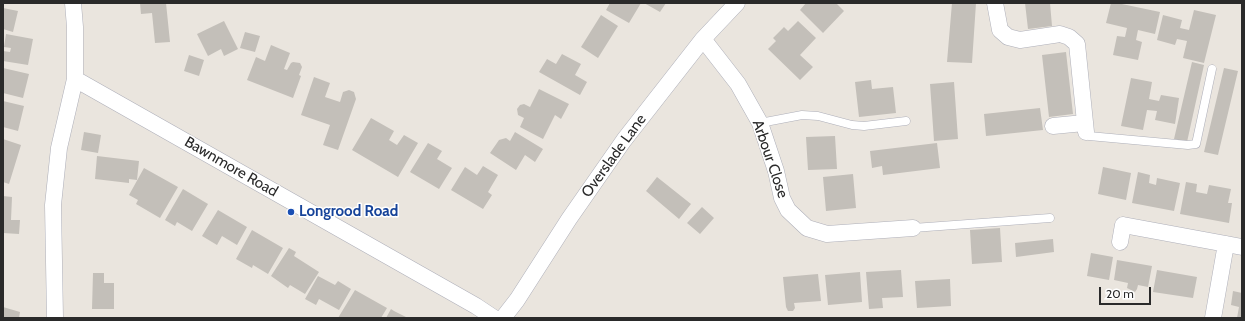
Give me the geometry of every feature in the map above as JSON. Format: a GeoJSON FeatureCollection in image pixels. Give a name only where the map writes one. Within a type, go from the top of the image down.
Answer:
{"type":"FeatureCollection","features":[{"type":"Feature","properties":{"kind":"street"},"geometry":{"type":"LineString","coordinates":[[55,318],[53,206],[59,148],[75,79],[75,27],[73,3]]}},
{"type":"Feature","properties":{"kind":"street","name":"Overslade Lane"},"geometry":{"type":"LineString","coordinates":[[503,318],[517,300],[569,220],[624,140],[703,39],[736,3]]}},
{"type":"Feature","properties":{"kind":"street"},"geometry":{"type":"LineString","coordinates":[[995,3],[1000,30],[1008,37],[1020,40],[1060,34],[1069,37],[1077,44],[1085,128],[1053,126]]}},
{"type":"Feature","properties":{"kind":"street","name":"Arbour Close"},"geometry":{"type":"LineString","coordinates":[[703,39],[738,84],[760,123],[776,171],[782,198],[788,210],[807,228],[827,234],[913,228]]}},
{"type":"Feature","properties":{"kind":"street","name":"Bawnmore Road"},"geometry":{"type":"LineString","coordinates":[[75,79],[476,306],[494,318]]}},
{"type":"Feature","properties":{"kind":"street"},"geometry":{"type":"LineString","coordinates":[[1120,242],[1123,225],[1242,247]]}},
{"type":"Feature","properties":{"kind":"street"},"geometry":{"type":"LineString","coordinates":[[1213,318],[1226,244]]}},
{"type":"Feature","properties":{"kind":"lane"},"geometry":{"type":"LineString","coordinates":[[1085,128],[1089,136],[1188,145],[1196,144],[1212,69]]}},
{"type":"Feature","properties":{"kind":"lane"},"geometry":{"type":"LineString","coordinates":[[760,123],[802,115],[818,116],[852,125],[864,126],[906,120]]}},
{"type":"Feature","properties":{"kind":"lane"},"geometry":{"type":"LineString","coordinates":[[913,228],[1050,218]]}},
{"type":"Feature","properties":{"kind":"building"},"geometry":{"type":"Polygon","coordinates":[[[140,3],[166,3],[170,42],[155,43],[152,13],[141,14],[140,3]]]}},
{"type":"Feature","properties":{"kind":"building"},"geometry":{"type":"Polygon","coordinates":[[[610,3],[641,3],[629,23],[606,10],[610,3]]]}},
{"type":"Feature","properties":{"kind":"building"},"geometry":{"type":"Polygon","coordinates":[[[644,3],[666,3],[660,12],[644,3]]]}},
{"type":"Feature","properties":{"kind":"building"},"geometry":{"type":"Polygon","coordinates":[[[806,3],[836,3],[844,11],[823,33],[800,10],[806,3]]]}},
{"type":"Feature","properties":{"kind":"building"},"geometry":{"type":"Polygon","coordinates":[[[952,3],[976,3],[972,63],[947,62],[952,3]]]}},
{"type":"Feature","properties":{"kind":"building"},"geometry":{"type":"Polygon","coordinates":[[[1025,3],[1050,3],[1052,26],[1028,29],[1025,3]]]}},
{"type":"Feature","properties":{"kind":"building"},"geometry":{"type":"Polygon","coordinates":[[[1111,3],[1160,12],[1155,34],[1138,30],[1136,40],[1142,42],[1138,60],[1113,55],[1117,36],[1125,37],[1127,28],[1106,23],[1111,3]]]}},
{"type":"Feature","properties":{"kind":"building"},"geometry":{"type":"Polygon","coordinates":[[[3,8],[18,11],[13,32],[3,29],[3,8]]]}},
{"type":"Feature","properties":{"kind":"building"},"geometry":{"type":"Polygon","coordinates":[[[1194,10],[1216,15],[1204,63],[1183,58],[1187,41],[1177,39],[1175,45],[1157,40],[1163,15],[1182,20],[1180,28],[1189,30],[1194,10]]]}},
{"type":"Feature","properties":{"kind":"building"},"geometry":{"type":"Polygon","coordinates":[[[601,15],[618,26],[598,58],[581,47],[601,15]]]}},
{"type":"Feature","properties":{"kind":"building"},"geometry":{"type":"Polygon","coordinates":[[[224,21],[238,49],[224,56],[221,49],[208,56],[197,34],[224,21]]]}},
{"type":"Feature","properties":{"kind":"building"},"geometry":{"type":"Polygon","coordinates":[[[798,21],[816,38],[800,55],[813,67],[800,80],[768,49],[776,41],[773,38],[784,27],[788,31],[798,21]]]}},
{"type":"Feature","properties":{"kind":"building"},"geometry":{"type":"Polygon","coordinates":[[[245,32],[260,36],[255,52],[240,48],[245,32]]]}},
{"type":"Feature","properties":{"kind":"building"},"geometry":{"type":"Polygon","coordinates":[[[6,34],[33,39],[28,65],[3,61],[3,51],[10,52],[11,48],[4,47],[6,34]]]}},
{"type":"Feature","properties":{"kind":"building"},"geometry":{"type":"Polygon","coordinates":[[[271,45],[290,53],[284,69],[287,70],[293,62],[300,63],[302,67],[299,75],[301,76],[293,98],[247,80],[256,57],[265,61],[271,45]]]}},
{"type":"Feature","properties":{"kind":"building"},"geometry":{"type":"Polygon","coordinates":[[[1066,52],[1073,114],[1049,117],[1042,55],[1066,52]]]}},
{"type":"Feature","properties":{"kind":"building"},"geometry":{"type":"Polygon","coordinates":[[[562,54],[581,64],[575,75],[587,82],[580,95],[539,72],[547,59],[556,64],[562,54]]]}},
{"type":"Feature","properties":{"kind":"building"},"geometry":{"type":"Polygon","coordinates":[[[189,55],[204,60],[199,76],[184,71],[189,55]]]}},
{"type":"Feature","properties":{"kind":"building"},"geometry":{"type":"Polygon","coordinates":[[[1192,62],[1204,65],[1187,142],[1174,139],[1192,62]]]}},
{"type":"Feature","properties":{"kind":"building"},"geometry":{"type":"Polygon","coordinates":[[[3,68],[29,74],[23,98],[3,93],[3,68]]]}},
{"type":"Feature","properties":{"kind":"building"},"geometry":{"type":"Polygon","coordinates":[[[1224,68],[1238,71],[1218,155],[1204,152],[1224,68]]]}},
{"type":"Feature","properties":{"kind":"building"},"geometry":{"type":"Polygon","coordinates":[[[314,77],[330,83],[325,97],[340,102],[343,92],[349,90],[354,92],[356,99],[338,150],[323,145],[330,125],[301,115],[314,77]]]}},
{"type":"Feature","properties":{"kind":"building"},"geometry":{"type":"Polygon","coordinates":[[[1131,78],[1152,82],[1149,99],[1159,101],[1161,95],[1179,98],[1175,124],[1155,120],[1157,111],[1147,110],[1143,130],[1121,126],[1131,78]]]}},
{"type":"Feature","properties":{"kind":"building"},"geometry":{"type":"Polygon","coordinates":[[[871,80],[872,89],[893,87],[896,113],[859,117],[855,82],[871,80]]]}},
{"type":"Feature","properties":{"kind":"building"},"geometry":{"type":"Polygon","coordinates":[[[954,82],[958,139],[934,141],[930,84],[954,82]]]}},
{"type":"Feature","properties":{"kind":"building"},"geometry":{"type":"Polygon","coordinates":[[[539,89],[569,104],[561,119],[555,115],[543,139],[520,127],[524,118],[518,115],[517,109],[520,105],[524,104],[530,107],[539,89]]]}},
{"type":"Feature","properties":{"kind":"building"},"geometry":{"type":"Polygon","coordinates":[[[3,101],[24,106],[18,131],[3,127],[3,101]]]}},
{"type":"Feature","properties":{"kind":"building"},"geometry":{"type":"Polygon","coordinates":[[[1040,108],[1043,130],[986,136],[984,114],[1040,108]]]}},
{"type":"Feature","properties":{"kind":"building"},"geometry":{"type":"Polygon","coordinates":[[[371,118],[394,131],[389,140],[397,145],[404,135],[418,143],[398,177],[352,150],[371,118]]]}},
{"type":"Feature","properties":{"kind":"building"},"geometry":{"type":"Polygon","coordinates":[[[84,132],[101,135],[98,153],[81,150],[84,132]]]}},
{"type":"Feature","properties":{"kind":"building"},"geometry":{"type":"Polygon","coordinates":[[[515,132],[543,149],[535,162],[525,155],[516,170],[490,153],[499,140],[506,138],[510,141],[515,132]]]}},
{"type":"Feature","properties":{"kind":"building"},"geometry":{"type":"Polygon","coordinates":[[[835,136],[837,169],[808,170],[806,137],[835,136]]]}},
{"type":"Feature","properties":{"kind":"building"},"geometry":{"type":"Polygon","coordinates":[[[3,139],[21,145],[9,184],[3,182],[3,139]]]}},
{"type":"Feature","properties":{"kind":"building"},"geometry":{"type":"Polygon","coordinates":[[[428,143],[442,151],[437,159],[452,168],[439,189],[410,172],[428,143]]]}},
{"type":"Feature","properties":{"kind":"building"},"geometry":{"type":"Polygon","coordinates":[[[937,143],[940,168],[883,175],[882,166],[872,168],[870,151],[937,143]]]}},
{"type":"Feature","properties":{"kind":"building"},"geometry":{"type":"Polygon","coordinates":[[[97,156],[139,161],[137,180],[129,179],[129,183],[95,179],[97,156]]]}},
{"type":"Feature","properties":{"kind":"building"},"geometry":{"type":"Polygon","coordinates":[[[483,166],[498,175],[488,192],[492,195],[483,209],[451,190],[465,167],[477,175],[483,166]]]}},
{"type":"Feature","properties":{"kind":"building"},"geometry":{"type":"Polygon","coordinates":[[[1103,167],[1131,173],[1126,200],[1098,194],[1103,167]]]}},
{"type":"Feature","properties":{"kind":"building"},"geometry":{"type":"Polygon","coordinates":[[[144,168],[178,187],[160,218],[136,204],[138,200],[129,195],[144,168]]]}},
{"type":"Feature","properties":{"kind":"building"},"geometry":{"type":"Polygon","coordinates":[[[1138,172],[1150,175],[1149,183],[1156,185],[1157,178],[1180,183],[1174,211],[1132,203],[1138,172]]]}},
{"type":"Feature","properties":{"kind":"building"},"geometry":{"type":"Polygon","coordinates":[[[853,174],[856,208],[826,211],[823,177],[853,174]]]}},
{"type":"Feature","properties":{"kind":"building"},"geometry":{"type":"Polygon","coordinates":[[[657,177],[691,204],[679,219],[646,191],[657,177]]]}},
{"type":"Feature","properties":{"kind":"building"},"geometry":{"type":"Polygon","coordinates":[[[1186,182],[1197,184],[1196,192],[1207,194],[1209,185],[1231,189],[1228,203],[1232,203],[1229,223],[1180,214],[1186,182]]]}},
{"type":"Feature","properties":{"kind":"building"},"geometry":{"type":"Polygon","coordinates":[[[183,189],[208,204],[192,231],[177,222],[175,226],[165,220],[183,189]]]}},
{"type":"Feature","properties":{"kind":"building"},"geometry":{"type":"Polygon","coordinates":[[[3,196],[12,197],[11,220],[20,220],[19,234],[3,233],[3,196]]]}},
{"type":"Feature","properties":{"kind":"building"},"geometry":{"type":"Polygon","coordinates":[[[702,207],[714,218],[700,234],[687,223],[702,207]]]}},
{"type":"Feature","properties":{"kind":"building"},"geometry":{"type":"Polygon","coordinates":[[[218,210],[247,227],[237,245],[222,236],[217,245],[202,236],[218,210]]]}},
{"type":"Feature","properties":{"kind":"building"},"geometry":{"type":"Polygon","coordinates":[[[1000,228],[1002,262],[972,264],[970,230],[1000,228]]]}},
{"type":"Feature","properties":{"kind":"building"},"geometry":{"type":"Polygon","coordinates":[[[252,230],[283,248],[268,274],[253,265],[252,268],[236,259],[252,230]]]}},
{"type":"Feature","properties":{"kind":"building"},"geometry":{"type":"Polygon","coordinates":[[[1053,239],[1054,252],[1016,257],[1015,243],[1053,239]]]}},
{"type":"Feature","properties":{"kind":"building"},"geometry":{"type":"Polygon","coordinates":[[[289,248],[296,252],[294,256],[319,272],[305,294],[290,285],[288,288],[271,276],[289,248]]]}},
{"type":"Feature","properties":{"kind":"building"},"geometry":{"type":"Polygon","coordinates":[[[1091,253],[1113,257],[1109,280],[1087,276],[1091,253]]]}},
{"type":"Feature","properties":{"kind":"building"},"geometry":{"type":"Polygon","coordinates":[[[1117,260],[1152,266],[1148,287],[1138,285],[1135,292],[1127,288],[1128,283],[1114,280],[1117,260]]]}},
{"type":"Feature","properties":{"kind":"building"},"geometry":{"type":"Polygon","coordinates":[[[901,270],[903,297],[882,298],[883,308],[869,309],[866,272],[901,270]]]}},
{"type":"Feature","properties":{"kind":"building"},"geometry":{"type":"Polygon","coordinates":[[[1157,270],[1197,277],[1193,298],[1153,292],[1157,270]]]}},
{"type":"Feature","properties":{"kind":"building"},"geometry":{"type":"Polygon","coordinates":[[[860,272],[862,302],[828,305],[825,275],[860,272]]]}},
{"type":"Feature","properties":{"kind":"building"},"geometry":{"type":"Polygon","coordinates":[[[93,273],[104,273],[104,283],[114,283],[114,309],[92,309],[93,273]]]}},
{"type":"Feature","properties":{"kind":"building"},"geometry":{"type":"Polygon","coordinates":[[[818,274],[821,301],[794,303],[795,308],[793,311],[788,311],[786,307],[783,277],[818,274]]]}},
{"type":"Feature","properties":{"kind":"building"},"geometry":{"type":"Polygon","coordinates":[[[318,276],[335,285],[338,281],[351,289],[339,310],[319,299],[316,305],[305,299],[318,276]]]}},
{"type":"Feature","properties":{"kind":"building"},"geometry":{"type":"Polygon","coordinates":[[[950,279],[951,306],[917,308],[915,281],[950,279]]]}},
{"type":"Feature","properties":{"kind":"building"},"geometry":{"type":"Polygon","coordinates":[[[355,290],[387,308],[381,318],[338,318],[355,290]]]}},
{"type":"Feature","properties":{"kind":"building"},"geometry":{"type":"Polygon","coordinates":[[[1233,291],[1242,293],[1242,318],[1237,318],[1239,307],[1231,305],[1233,291]]]}},
{"type":"Feature","properties":{"kind":"building"},"geometry":{"type":"Polygon","coordinates":[[[3,307],[20,312],[19,318],[3,318],[3,307]]]}},
{"type":"Feature","properties":{"kind":"building"},"geometry":{"type":"Polygon","coordinates":[[[391,309],[394,311],[408,318],[386,318],[391,309]]]}},
{"type":"Feature","properties":{"kind":"place","name":"Longrood Road"},"geometry":{"type":"Point","coordinates":[291,212]}}]}
